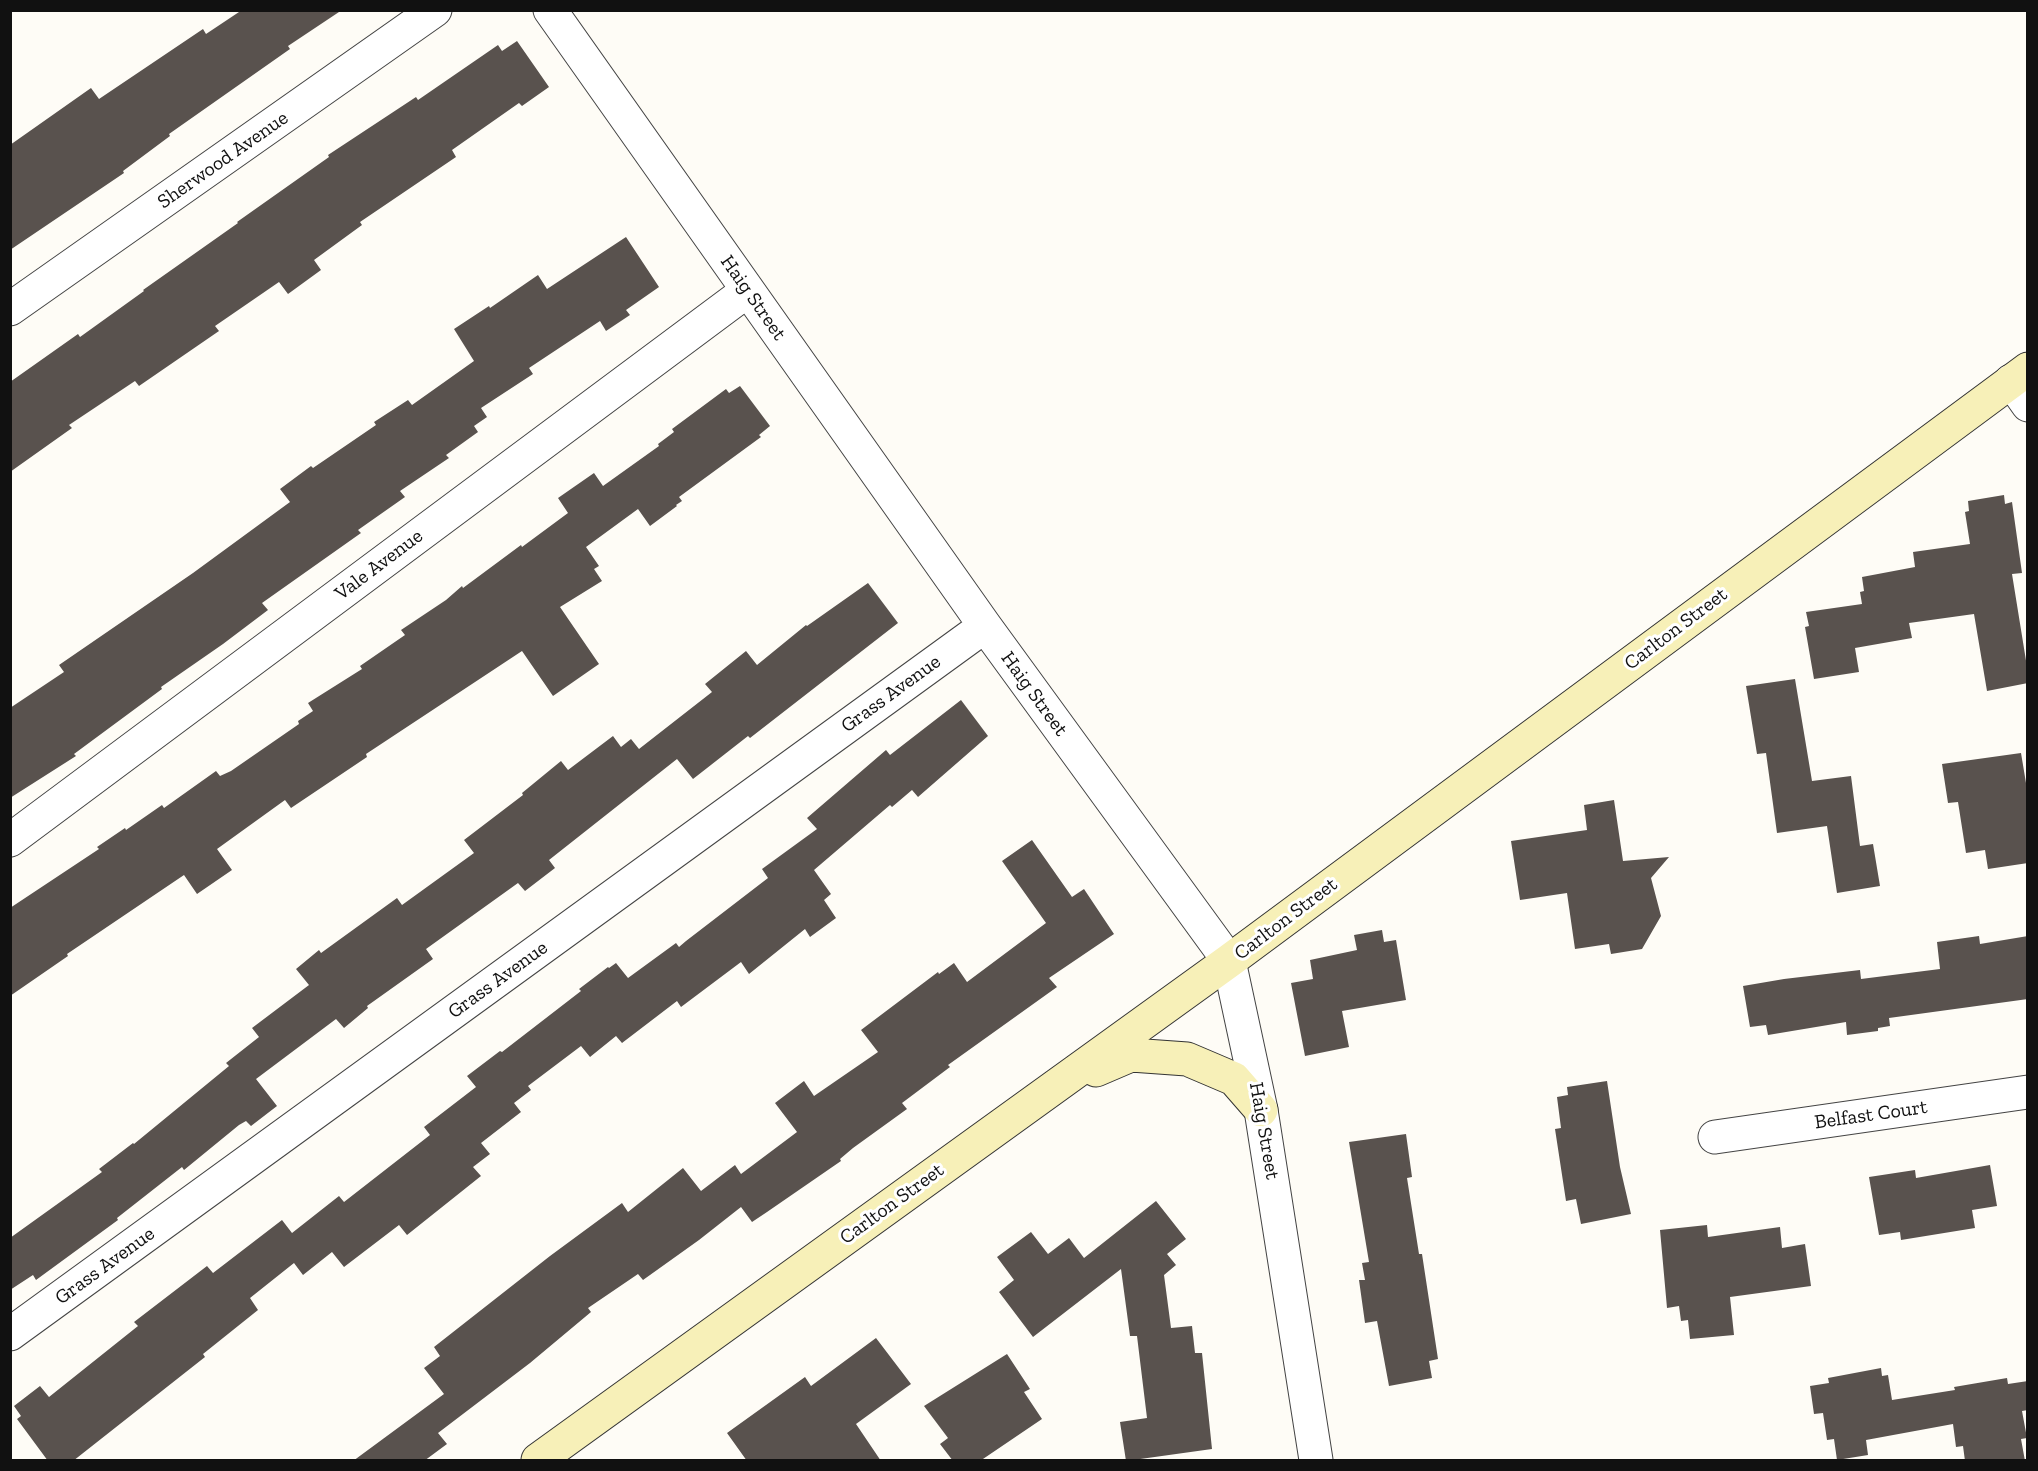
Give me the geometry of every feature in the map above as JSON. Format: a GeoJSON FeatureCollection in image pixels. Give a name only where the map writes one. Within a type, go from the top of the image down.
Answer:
{"type":"FeatureCollection","features":[{"type":"Feature","properties":{"kind":"main road","name":"Carlton Street"},"geometry":{"type":"LineString","coordinates":[[538,1461],[2022,385]]}},
{"type":"Feature","properties":{"kind":"main road"},"geometry":{"type":"LineString","coordinates":[[1053,1088],[1131,1056],[1187,1059],[1234,1079],[1262,1110]]}},
{"type":"Feature","properties":{"kind":"street","name":"Sherwood Avenue"},"geometry":{"type":"LineString","coordinates":[[10,309],[435,10]]}},
{"type":"Feature","properties":{"kind":"street","name":"Haig Street"},"geometry":{"type":"LineString","coordinates":[[550,10],[985,626],[1229,961],[1262,1110],[1316,1461]]}},
{"type":"Feature","properties":{"kind":"street","name":"Vale Avenue"},"geometry":{"type":"LineString","coordinates":[[10,840],[747,291]]}},
{"type":"Feature","properties":{"kind":"street","name":"Grass Avenue"},"geometry":{"type":"LineString","coordinates":[[10,1334],[985,626]]}},
{"type":"Feature","properties":{"kind":"street","name":"Belfast Court"},"geometry":{"type":"LineString","coordinates":[[1714,1137],[2028,1092]]}},
{"type":"Feature","properties":{"kind":"building"},"geometry":{"type":"Polygon","coordinates":[[[242,10],[342,10],[288,46],[290,49],[169,134],[170,136],[123,171],[124,173],[10,250],[10,145],[91,88],[99,99],[203,29],[206,34],[242,10]]]}},
{"type":"Feature","properties":{"kind":"building"},"geometry":{"type":"Polygon","coordinates":[[[517,41],[549,87],[522,106],[519,103],[452,150],[456,157],[360,222],[362,225],[314,260],[321,270],[288,294],[279,282],[215,326],[219,331],[139,386],[135,381],[69,425],[72,428],[10,472],[10,382],[78,334],[80,337],[329,157],[328,155],[416,97],[418,100],[498,45],[502,51],[517,41]]]}},
{"type":"Feature","properties":{"kind":"building"},"geometry":{"type":"Polygon","coordinates":[[[626,237],[659,287],[626,310],[630,315],[606,331],[600,321],[529,368],[533,374],[481,408],[487,417],[474,426],[478,432],[446,455],[449,458],[400,491],[405,497],[358,530],[361,533],[262,603],[268,610],[161,687],[162,689],[74,754],[76,756],[10,798],[10,708],[64,672],[59,665],[193,573],[290,502],[280,489],[311,466],[313,468],[376,425],[374,422],[408,400],[412,405],[474,361],[454,329],[489,306],[490,308],[538,275],[547,289],[626,237]]]}},
{"type":"Feature","properties":{"kind":"building"},"geometry":{"type":"Polygon","coordinates":[[[740,386],[770,426],[759,435],[761,437],[679,497],[682,501],[677,506],[650,526],[638,509],[586,547],[599,566],[594,569],[602,581],[560,607],[599,664],[553,696],[522,651],[366,754],[367,757],[291,808],[285,800],[217,849],[232,870],[197,894],[184,875],[67,954],[68,956],[10,996],[10,908],[99,849],[97,847],[125,828],[126,830],[162,805],[164,808],[216,771],[220,776],[231,771],[299,724],[298,721],[313,711],[308,703],[362,669],[360,666],[405,635],[401,630],[568,513],[558,498],[594,473],[603,486],[659,446],[658,444],[674,432],[672,429],[726,389],[729,393],[740,386]]]}},
{"type":"Feature","properties":{"kind":"building"},"geometry":{"type":"Polygon","coordinates":[[[2004,495],[2005,504],[2012,502],[2022,573],[2012,574],[2028,683],[1987,691],[1974,614],[1909,623],[1912,638],[1855,648],[1859,672],[1814,679],[1805,627],[1809,626],[1806,612],[1862,604],[1860,592],[1864,591],[1862,577],[1915,567],[1913,552],[1970,544],[1965,512],[1969,511],[1968,501],[2004,495]]]}},
{"type":"Feature","properties":{"kind":"building"},"geometry":{"type":"Polygon","coordinates":[[[868,583],[898,623],[750,738],[748,736],[693,779],[677,759],[549,860],[555,868],[525,891],[518,883],[426,949],[433,959],[367,1006],[368,1008],[344,1028],[336,1019],[256,1079],[277,1106],[251,1126],[246,1121],[239,1125],[184,1170],[182,1167],[117,1218],[118,1220],[36,1280],[33,1275],[10,1290],[10,1238],[102,1172],[99,1169],[134,1144],[229,1066],[226,1063],[259,1037],[252,1028],[309,985],[296,969],[319,950],[321,953],[397,898],[402,905],[474,853],[464,840],[523,795],[522,793],[561,761],[568,770],[613,736],[621,747],[631,739],[639,749],[712,692],[705,684],[746,651],[757,665],[806,625],[868,583]]]}},
{"type":"Feature","properties":{"kind":"building"},"geometry":{"type":"Polygon","coordinates":[[[1795,679],[1812,781],[1851,776],[1860,846],[1873,844],[1880,886],[1837,893],[1827,826],[1777,833],[1766,753],[1757,754],[1746,686],[1795,679]]]}},
{"type":"Feature","properties":{"kind":"building"},"geometry":{"type":"Polygon","coordinates":[[[961,700],[988,736],[918,797],[912,790],[892,807],[890,805],[814,870],[831,894],[824,900],[836,918],[810,937],[805,929],[749,974],[741,962],[681,1007],[677,1001],[622,1043],[616,1036],[590,1057],[581,1046],[528,1086],[531,1090],[514,1103],[521,1112],[481,1143],[490,1154],[473,1167],[481,1176],[407,1235],[399,1225],[344,1267],[332,1252],[303,1275],[294,1263],[250,1298],[258,1310],[203,1354],[205,1357],[73,1461],[48,1461],[17,1419],[21,1416],[14,1406],[40,1386],[49,1397],[138,1326],[134,1322],[207,1266],[213,1273],[282,1220],[292,1233],[339,1196],[344,1202],[430,1135],[424,1127],[476,1087],[467,1076],[581,991],[579,989],[608,967],[616,963],[628,978],[676,943],[679,947],[768,878],[762,869],[817,829],[807,818],[886,750],[890,755],[961,700]]]}},
{"type":"Feature","properties":{"kind":"building"},"geometry":{"type":"Polygon","coordinates":[[[2021,753],[2028,795],[2028,863],[1988,869],[1985,850],[1966,853],[1958,802],[1948,803],[1942,764],[2021,753]]]}},
{"type":"Feature","properties":{"kind":"building"},"geometry":{"type":"Polygon","coordinates":[[[1614,800],[1623,861],[1669,857],[1651,878],[1661,916],[1642,949],[1611,954],[1609,944],[1575,949],[1567,893],[1520,900],[1511,841],[1587,830],[1584,805],[1614,800]]]}},
{"type":"Feature","properties":{"kind":"building"},"geometry":{"type":"Polygon","coordinates":[[[1032,840],[1072,897],[1084,889],[1114,934],[1049,978],[1057,987],[948,1065],[950,1067],[902,1103],[907,1109],[853,1148],[840,1159],[841,1161],[767,1212],[752,1222],[741,1207],[643,1280],[638,1274],[588,1308],[591,1312],[530,1363],[438,1433],[447,1444],[424,1461],[353,1461],[444,1394],[424,1368],[440,1356],[434,1347],[550,1256],[622,1203],[628,1212],[683,1168],[701,1191],[735,1165],[741,1174],[797,1132],[775,1103],[804,1081],[814,1096],[878,1052],[861,1030],[938,972],[939,974],[954,963],[967,982],[1046,923],[1002,861],[1032,840]]]}},
{"type":"Feature","properties":{"kind":"building"},"geometry":{"type":"Polygon","coordinates":[[[1382,930],[1384,942],[1396,940],[1406,1000],[1342,1011],[1349,1047],[1305,1056],[1291,983],[1313,979],[1310,960],[1357,950],[1354,935],[1382,930]]]}},
{"type":"Feature","properties":{"kind":"building"},"geometry":{"type":"Polygon","coordinates":[[[1979,936],[1980,944],[2028,936],[2028,999],[1889,1018],[1890,1026],[1878,1028],[1878,1031],[1847,1035],[1846,1022],[1768,1035],[1766,1025],[1750,1027],[1743,986],[1860,970],[1861,979],[1940,969],[1937,942],[1979,936]]]}},
{"type":"Feature","properties":{"kind":"building"},"geometry":{"type":"Polygon","coordinates":[[[1607,1081],[1620,1167],[1631,1214],[1581,1224],[1576,1199],[1566,1201],[1555,1129],[1561,1128],[1557,1097],[1568,1095],[1567,1087],[1607,1081]]]}},
{"type":"Feature","properties":{"kind":"building"},"geometry":{"type":"Polygon","coordinates":[[[1406,1134],[1412,1177],[1407,1178],[1419,1254],[1422,1254],[1438,1359],[1429,1361],[1432,1378],[1389,1386],[1377,1321],[1365,1323],[1359,1280],[1365,1280],[1362,1263],[1369,1262],[1349,1142],[1406,1134]]]}},
{"type":"Feature","properties":{"kind":"building"},"geometry":{"type":"Polygon","coordinates":[[[1990,1165],[1997,1206],[1972,1210],[1975,1228],[1901,1240],[1900,1232],[1879,1235],[1869,1177],[1915,1170],[1916,1178],[1990,1165]]]}},
{"type":"Feature","properties":{"kind":"building"},"geometry":{"type":"Polygon","coordinates":[[[1156,1201],[1186,1239],[1167,1254],[1176,1265],[1164,1275],[1171,1328],[1192,1326],[1195,1353],[1202,1353],[1212,1449],[1126,1461],[1120,1422],[1147,1418],[1137,1336],[1130,1336],[1121,1269],[1033,1337],[999,1292],[1014,1280],[997,1257],[1031,1232],[1048,1254],[1069,1238],[1084,1258],[1156,1201]]]}},
{"type":"Feature","properties":{"kind":"building"},"geometry":{"type":"Polygon","coordinates":[[[1707,1225],[1708,1237],[1780,1227],[1782,1248],[1805,1244],[1811,1286],[1730,1297],[1734,1335],[1690,1339],[1688,1320],[1681,1321],[1679,1306],[1667,1308],[1660,1230],[1707,1225]]]}},
{"type":"Feature","properties":{"kind":"building"},"geometry":{"type":"Polygon","coordinates":[[[876,1338],[911,1384],[856,1424],[881,1461],[747,1461],[727,1433],[805,1377],[811,1386],[876,1338]]]}},
{"type":"Feature","properties":{"kind":"building"},"geometry":{"type":"Polygon","coordinates":[[[1007,1354],[1030,1389],[1024,1392],[1042,1419],[980,1461],[953,1461],[940,1444],[948,1438],[924,1406],[1007,1354]]]}},
{"type":"Feature","properties":{"kind":"building"},"geometry":{"type":"Polygon","coordinates":[[[1881,1368],[1882,1376],[1888,1375],[1892,1400],[1955,1390],[1954,1387],[2007,1378],[2008,1384],[2028,1381],[2028,1410],[2022,1411],[2027,1438],[2021,1439],[2025,1461],[1965,1461],[1963,1446],[1956,1447],[1953,1424],[1866,1440],[1868,1455],[1837,1460],[1834,1439],[1827,1440],[1823,1413],[1814,1414],[1810,1386],[1829,1383],[1828,1378],[1881,1368]]]}}]}
